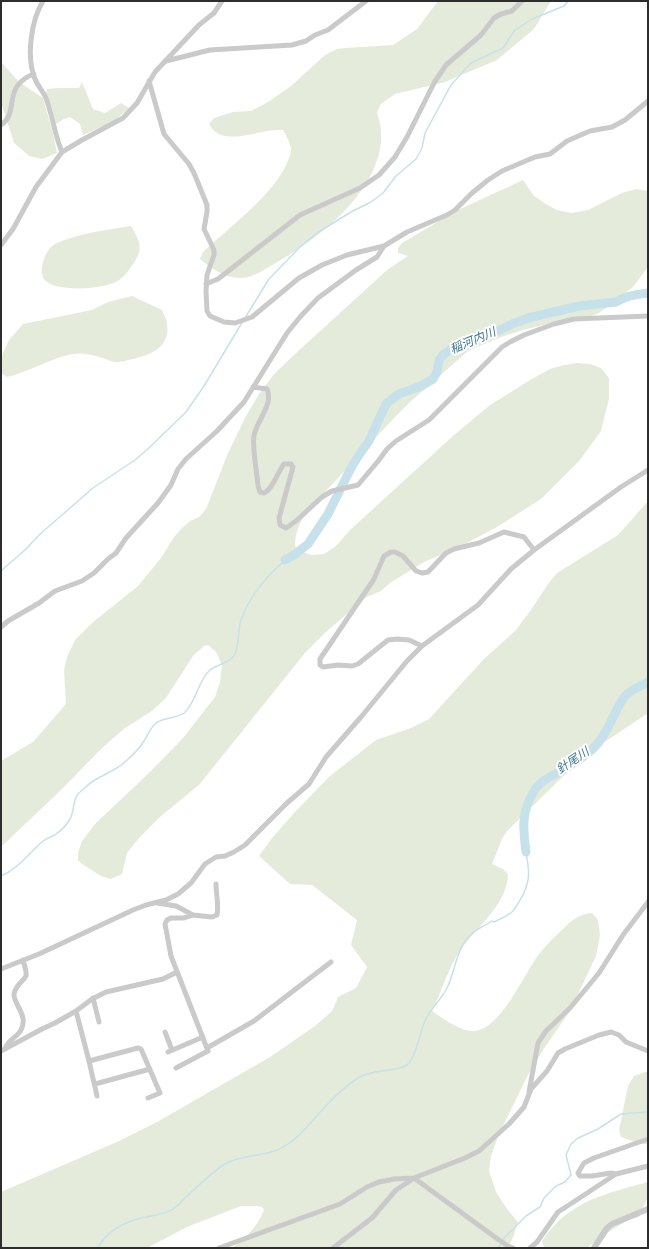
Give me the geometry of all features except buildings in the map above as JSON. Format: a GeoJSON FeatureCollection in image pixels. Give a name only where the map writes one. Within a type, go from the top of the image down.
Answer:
{"type":"FeatureCollection","features":[{"type":"Feature","properties":{"kind":"street"},"geometry":{"type":"LineString","coordinates":[[43,1],[34,27],[30,48],[35,79],[47,99],[55,128],[56,140],[62,152]]}},
{"type":"Feature","properties":{"kind":"street"},"geometry":{"type":"LineString","coordinates":[[1,245],[13,229],[36,187],[62,152],[124,118],[137,103],[155,72],[199,25],[214,13],[222,1]]}},
{"type":"Feature","properties":{"kind":"street"},"geometry":{"type":"LineString","coordinates":[[165,62],[210,50],[292,45],[306,41],[315,35],[328,30],[366,1]]}},
{"type":"Feature","properties":{"kind":"street"},"geometry":{"type":"LineString","coordinates":[[206,284],[218,279],[300,215],[360,188],[379,175],[395,157],[407,137],[434,83],[446,65],[481,35],[494,18],[512,11],[522,1]]}},
{"type":"Feature","properties":{"kind":"street"},"geometry":{"type":"LineString","coordinates":[[1,125],[6,121],[9,115],[13,95],[18,85],[34,74]]}},
{"type":"Feature","properties":{"kind":"street"},"geometry":{"type":"LineString","coordinates":[[149,81],[164,134],[189,164],[207,205],[204,229],[214,250],[206,284],[207,311],[210,316],[224,322],[235,323],[252,317],[299,278],[322,265],[347,254],[384,246],[407,232],[447,215],[455,210],[488,180],[502,171],[535,157],[550,154],[567,141],[590,131],[612,127],[625,120],[648,101]]}},
{"type":"Feature","properties":{"kind":"street"},"geometry":{"type":"LineString","coordinates":[[1,627],[55,591],[82,581],[94,573],[116,553],[126,538],[158,503],[171,485],[178,469],[186,459],[217,431],[244,402],[287,333],[300,317],[318,298],[356,270],[377,257],[384,246]]}},
{"type":"Feature","properties":{"kind":"street"},"geometry":{"type":"LineString","coordinates":[[253,387],[267,389],[269,394],[268,402],[254,435],[258,486],[260,492],[264,494],[268,492],[284,464],[291,464],[293,467],[279,518],[280,525],[286,528],[322,497],[332,491],[358,485],[380,460],[387,449],[428,420],[510,342],[554,324],[574,319],[648,316]]}},
{"type":"Feature","properties":{"kind":"street"},"geometry":{"type":"LineString","coordinates":[[1,969],[146,905],[166,900],[178,894],[191,883],[205,864],[216,857],[225,856],[245,846],[287,803],[309,784],[326,757],[407,661],[422,646],[478,605],[511,569],[534,550],[621,487],[648,470]]}},
{"type":"Feature","properties":{"kind":"street"},"geometry":{"type":"LineString","coordinates":[[422,646],[409,640],[388,640],[358,664],[352,666],[338,665],[323,667],[320,665],[320,659],[374,579],[384,556],[387,553],[395,552],[404,556],[416,571],[422,573],[428,572],[446,553],[454,549],[479,543],[504,532],[524,537],[534,550]]}},
{"type":"Feature","properties":{"kind":"street"},"geometry":{"type":"LineString","coordinates":[[156,902],[176,906],[193,915],[212,917],[218,914],[216,884]]}},
{"type":"Feature","properties":{"kind":"street"},"geometry":{"type":"LineString","coordinates":[[528,1097],[538,1043],[546,1031],[570,1008],[599,973],[623,936],[648,902]]}},
{"type":"Feature","properties":{"kind":"street"},"geometry":{"type":"LineString","coordinates":[[176,1068],[208,1051],[171,956],[165,924],[167,920],[171,918],[184,918],[193,915]]}},
{"type":"Feature","properties":{"kind":"street"},"geometry":{"type":"LineString","coordinates":[[3,1050],[22,1027],[22,1013],[14,993],[20,982],[26,977],[23,960]]}},
{"type":"Feature","properties":{"kind":"street"},"geometry":{"type":"LineString","coordinates":[[207,1048],[254,1021],[331,962]]}},
{"type":"Feature","properties":{"kind":"street"},"geometry":{"type":"LineString","coordinates":[[3,1050],[42,1028],[55,1023],[76,1011],[93,998],[106,992],[163,979],[177,972]]}},
{"type":"Feature","properties":{"kind":"street"},"geometry":{"type":"LineString","coordinates":[[93,998],[99,1022]]}},
{"type":"Feature","properties":{"kind":"street"},"geometry":{"type":"LineString","coordinates":[[76,1011],[97,1096]]}},
{"type":"Feature","properties":{"kind":"street"},"geometry":{"type":"LineString","coordinates":[[165,1032],[170,1051],[203,1037]]}},
{"type":"Feature","properties":{"kind":"street"},"geometry":{"type":"LineString","coordinates":[[333,1248],[372,1218],[396,1190],[414,1178],[479,1151],[509,1124],[524,1107],[531,1089],[547,1070],[558,1053],[599,1035],[611,1032],[619,1035],[626,1042],[648,1051]]}},
{"type":"Feature","properties":{"kind":"street"},"geometry":{"type":"LineString","coordinates":[[89,1060],[138,1048],[141,1049],[160,1093],[148,1098]]}},
{"type":"Feature","properties":{"kind":"street"},"geometry":{"type":"LineString","coordinates":[[94,1084],[150,1069]]}},
{"type":"Feature","properties":{"kind":"street"},"geometry":{"type":"LineString","coordinates":[[616,1174],[611,1173],[580,1176],[578,1173],[584,1163],[594,1158],[648,1139]]}},
{"type":"Feature","properties":{"kind":"street"},"geometry":{"type":"LineString","coordinates":[[530,1248],[537,1242],[558,1212],[616,1174],[648,1166]]}},
{"type":"Feature","properties":{"kind":"street"},"geometry":{"type":"LineString","coordinates":[[219,1248],[340,1204],[367,1187],[379,1182],[394,1179],[414,1178],[427,1189],[510,1247]]}},
{"type":"Feature","properties":{"kind":"street"},"geometry":{"type":"LineString","coordinates":[[594,1248],[607,1228],[612,1224],[648,1209]]}},
{"type":"Feature","properties":{"kind":"green space"},"geometry":{"type":"Polygon","coordinates":[[[438,1],[551,1],[534,29],[497,60],[445,82],[395,94],[381,104],[377,112],[381,142],[377,161],[369,179],[358,196],[344,212],[312,239],[266,269],[246,278],[235,278],[224,275],[200,259],[203,252],[251,209],[274,184],[283,171],[291,151],[291,147],[283,130],[243,136],[227,136],[214,130],[209,124],[214,118],[233,112],[251,111],[268,102],[291,86],[325,55],[337,49],[393,45],[417,29],[438,1]]]}},
{"type":"Feature","properties":{"kind":"green space"},"geometry":{"type":"Polygon","coordinates":[[[1,54],[2,63],[19,82],[43,98],[57,153],[42,159],[29,156],[14,143],[1,102],[1,54]]]}},
{"type":"Feature","properties":{"kind":"green space"},"geometry":{"type":"Polygon","coordinates":[[[82,82],[93,109],[105,113],[121,103],[129,108],[114,121],[83,135],[80,124],[70,117],[56,124],[52,108],[46,94],[47,89],[79,88],[82,82]]]}},
{"type":"Feature","properties":{"kind":"green space"},"geometry":{"type":"Polygon","coordinates":[[[523,180],[534,196],[557,210],[571,213],[588,210],[622,193],[636,189],[648,191],[648,267],[633,287],[597,314],[572,322],[547,324],[523,330],[501,337],[468,351],[410,402],[309,509],[299,527],[295,546],[299,550],[311,555],[324,554],[336,546],[350,530],[454,435],[490,405],[550,369],[577,363],[590,364],[601,368],[609,378],[609,399],[601,431],[580,460],[541,499],[497,527],[461,546],[424,562],[390,583],[381,591],[367,597],[327,631],[305,653],[199,785],[161,816],[140,837],[127,853],[122,874],[111,879],[101,876],[82,864],[78,860],[78,853],[82,841],[95,824],[151,771],[183,738],[215,697],[220,682],[222,665],[216,652],[208,645],[204,646],[193,656],[166,698],[152,711],[125,728],[102,748],[59,792],[1,847],[1,761],[33,742],[66,704],[64,670],[67,657],[75,640],[93,622],[138,586],[161,558],[174,537],[183,527],[190,521],[199,517],[206,509],[228,453],[246,416],[259,394],[275,373],[387,270],[408,256],[398,253],[398,248],[402,243],[458,210],[523,180]]]}},
{"type":"Feature","properties":{"kind":"green space"},"geometry":{"type":"Polygon","coordinates":[[[131,226],[140,246],[138,256],[123,277],[116,282],[90,288],[67,288],[49,283],[44,279],[42,272],[43,261],[47,252],[55,244],[84,234],[131,226]]]}},
{"type":"Feature","properties":{"kind":"green space"},"geometry":{"type":"Polygon","coordinates":[[[132,296],[162,310],[167,322],[167,332],[166,339],[158,349],[140,357],[117,362],[90,355],[73,354],[15,375],[7,377],[1,373],[1,358],[9,340],[23,324],[92,310],[108,302],[132,296]]]}},
{"type":"Feature","properties":{"kind":"green space"},"geometry":{"type":"Polygon","coordinates":[[[648,501],[648,713],[584,756],[507,831],[502,839],[492,864],[503,869],[508,874],[502,897],[488,918],[456,957],[432,1011],[465,1030],[475,1031],[484,1028],[501,1013],[516,992],[536,958],[559,933],[579,916],[592,913],[598,920],[600,935],[596,956],[570,1011],[528,1075],[499,1134],[491,1156],[489,1171],[496,1192],[518,1222],[508,1248],[232,1248],[251,1231],[264,1210],[262,1207],[241,1206],[187,1227],[147,1248],[1,1248],[1,1192],[117,1142],[157,1122],[270,1057],[315,1026],[332,1011],[338,997],[356,988],[367,967],[351,945],[357,920],[312,885],[290,884],[259,856],[272,838],[294,813],[330,776],[376,740],[411,728],[429,719],[484,659],[516,630],[557,573],[618,535],[648,501]]]}},
{"type":"Feature","properties":{"kind":"green space"},"geometry":{"type":"Polygon","coordinates":[[[648,1072],[648,1144],[641,1144],[621,1137],[619,1130],[628,1086],[634,1076],[648,1072]]]}},
{"type":"Feature","properties":{"kind":"green space"},"geometry":{"type":"Polygon","coordinates":[[[648,1182],[648,1197],[639,1217],[628,1220],[587,1248],[544,1248],[542,1241],[553,1227],[576,1208],[602,1195],[648,1182]]]}},
{"type":"Feature","properties":{"kind":"waterway"},"geometry":{"type":"LineString","coordinates":[[245,318],[269,279],[300,247],[317,233],[351,212],[371,202],[383,193],[396,176],[416,159],[422,148],[425,133],[451,85],[471,63],[503,48],[514,31],[532,19],[564,6],[568,1]]}},
{"type":"Feature","properties":{"kind":"waterway","name":"稲河内川"},"geometry":{"type":"LineString","coordinates":[[285,560],[308,544],[328,514],[350,470],[369,441],[386,404],[399,394],[421,386],[433,379],[437,372],[439,360],[452,348],[496,332],[528,318],[579,306],[616,302],[627,297],[648,293]]}},
{"type":"Feature","properties":{"kind":"waterway"},"geometry":{"type":"LineString","coordinates":[[1,571],[26,549],[39,535],[93,488],[135,460],[186,412],[204,386],[243,321]]}},
{"type":"Feature","properties":{"kind":"waterway"},"geometry":{"type":"LineString","coordinates":[[1,876],[18,865],[43,841],[62,829],[72,816],[75,798],[79,793],[93,781],[119,767],[129,759],[140,747],[156,723],[181,715],[188,709],[205,675],[211,669],[230,660],[235,655],[240,624],[244,611],[265,580],[285,560]]}},
{"type":"Feature","properties":{"kind":"waterway","name":"針尾川"},"geometry":{"type":"LineString","coordinates":[[526,852],[524,836],[525,813],[534,791],[544,780],[562,771],[593,748],[604,735],[625,696],[648,682]]}},
{"type":"Feature","properties":{"kind":"waterway"},"geometry":{"type":"LineString","coordinates":[[98,1248],[105,1237],[116,1228],[129,1222],[162,1214],[173,1209],[210,1175],[225,1164],[241,1158],[265,1154],[288,1144],[302,1132],[349,1084],[363,1075],[400,1068],[409,1063],[427,1017],[447,988],[463,944],[468,937],[478,929],[511,913],[523,895],[529,874],[526,852]]}},
{"type":"Feature","properties":{"kind":"waterway"},"geometry":{"type":"LineString","coordinates":[[498,1248],[505,1237],[526,1216],[540,1207],[544,1198],[556,1186],[565,1182],[571,1175],[566,1155],[571,1144],[578,1138],[598,1129],[621,1114],[648,1112]]}}]}
